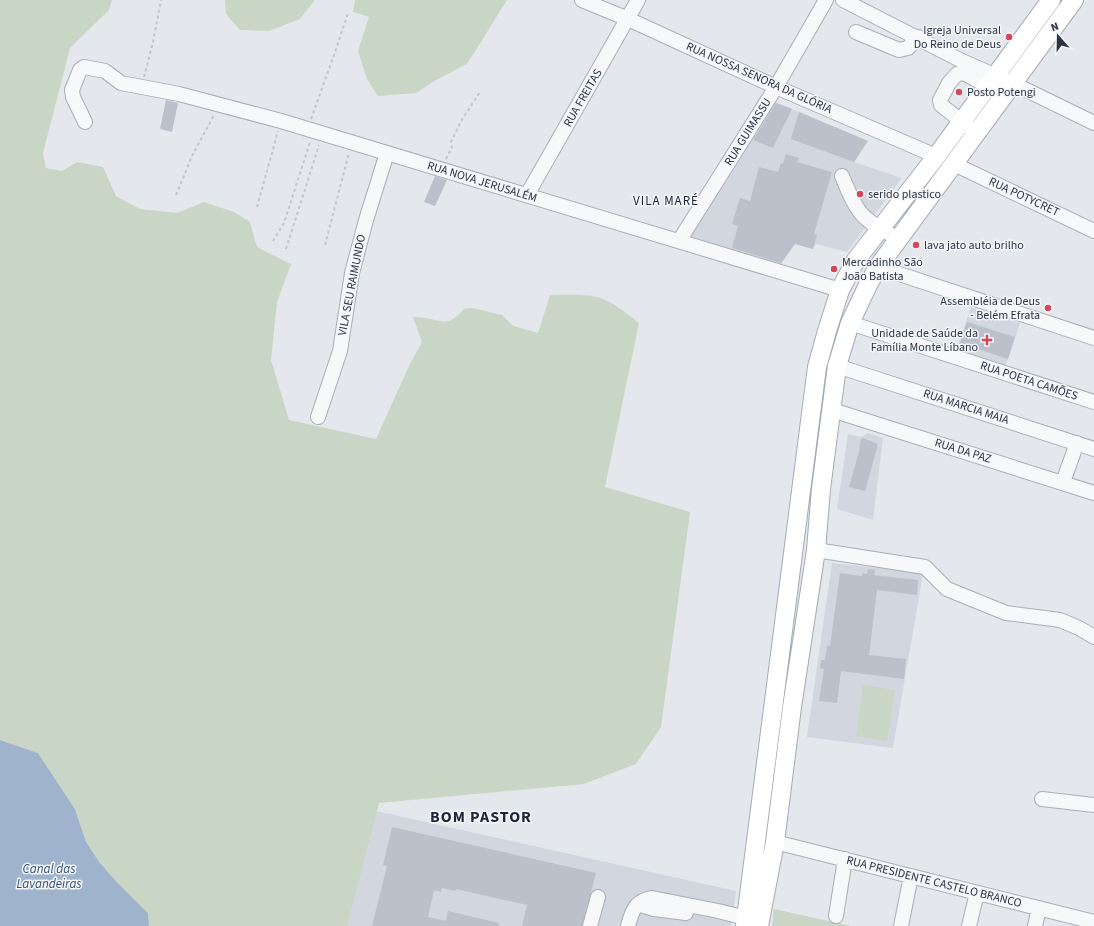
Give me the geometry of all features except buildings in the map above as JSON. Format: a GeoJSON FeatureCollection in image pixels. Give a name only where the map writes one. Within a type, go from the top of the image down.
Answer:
{"type":"FeatureCollection","features":[{"type":"Feature","properties":{"kind":"main road"},"geometry":{"type":"LineString","coordinates":[[749,924],[775,842],[792,707],[816,550],[821,489],[838,366],[850,323],[878,267],[976,133],[1000,85],[1051,0]]}},
{"type":"Feature","properties":{"kind":"main road"},"geometry":{"type":"LineString","coordinates":[[749,924],[817,368],[840,290],[856,260],[962,122],[1000,85],[1074,0]]}},
{"type":"Feature","properties":{"kind":"main road"},"geometry":{"type":"LineString","coordinates":[[802,484],[821,489]]}},
{"type":"Feature","properties":{"kind":"street","name":"RUA NOSSA SENORA DA GLÓRIA"},"geometry":{"type":"LineString","coordinates":[[582,0],[628,19],[776,87],[936,156]]}},
{"type":"Feature","properties":{"kind":"street","name":"RUA FREITAS"},"geometry":{"type":"LineString","coordinates":[[527,195],[638,0]]}},
{"type":"Feature","properties":{"kind":"street","name":"RUA GUIMASSU"},"geometry":{"type":"LineString","coordinates":[[679,241],[776,87],[826,0]]}},
{"type":"Feature","properties":{"kind":"street"},"geometry":{"type":"LineString","coordinates":[[843,0],[918,37],[962,61],[1000,85]]}},
{"type":"Feature","properties":{"kind":"street"},"geometry":{"type":"LineString","coordinates":[[856,32],[900,50],[908,48],[918,37]]}},
{"type":"Feature","properties":{"kind":"street","name":"RUA NOVA JERUSALÉM"},"geometry":{"type":"LineString","coordinates":[[85,122],[73,97],[72,90],[80,70],[84,67],[89,67],[105,71],[121,83],[220,104],[281,121],[840,290]]}},
{"type":"Feature","properties":{"kind":"street"},"geometry":{"type":"LineString","coordinates":[[976,133],[942,105],[940,100],[943,92],[953,77],[957,74],[964,73],[1000,85],[1094,123]]}},
{"type":"Feature","properties":{"kind":"street","name":"VILA SEU RAIMUNDO"},"geometry":{"type":"LineString","coordinates":[[318,417],[340,351],[352,273],[366,220],[387,153]]}},
{"type":"Feature","properties":{"kind":"street","name":"RUA POTYCRET"},"geometry":{"type":"LineString","coordinates":[[954,164],[1094,230]]}},
{"type":"Feature","properties":{"kind":"street"},"geometry":{"type":"LineString","coordinates":[[842,176],[855,205],[865,218],[898,239]]}},
{"type":"Feature","properties":{"kind":"street"},"geometry":{"type":"LineString","coordinates":[[878,267],[1094,338]]}},
{"type":"Feature","properties":{"kind":"street","name":"RUA POETA CAMÕES"},"geometry":{"type":"LineString","coordinates":[[850,323],[1094,402]]}},
{"type":"Feature","properties":{"kind":"street","name":"RUA MARCIA MAIA"},"geometry":{"type":"LineString","coordinates":[[838,366],[1094,449]]}},
{"type":"Feature","properties":{"kind":"street","name":"RUA DA PAZ"},"geometry":{"type":"LineString","coordinates":[[832,410],[1094,493]]}},
{"type":"Feature","properties":{"kind":"street"},"geometry":{"type":"LineString","coordinates":[[1063,482],[1077,443]]}},
{"type":"Feature","properties":{"kind":"street"},"geometry":{"type":"LineString","coordinates":[[816,550],[925,567],[947,589],[1006,613],[1060,620],[1079,628],[1094,637]]}},
{"type":"Feature","properties":{"kind":"street"},"geometry":{"type":"LineString","coordinates":[[1042,798],[1094,805]]}},
{"type":"Feature","properties":{"kind":"street","name":"RUA PRESIDENTE CASTELO BRANCO"},"geometry":{"type":"LineString","coordinates":[[775,842],[1094,922]]}},
{"type":"Feature","properties":{"kind":"street"},"geometry":{"type":"LineString","coordinates":[[836,916],[845,859]]}},
{"type":"Feature","properties":{"kind":"street"},"geometry":{"type":"LineString","coordinates":[[901,926],[911,876]]}},
{"type":"Feature","properties":{"kind":"street"},"geometry":{"type":"LineString","coordinates":[[969,926],[977,892]]}},
{"type":"Feature","properties":{"kind":"street"},"geometry":{"type":"LineString","coordinates":[[590,926],[598,897]]}},
{"type":"Feature","properties":{"kind":"street"},"geometry":{"type":"LineString","coordinates":[[628,926],[631,913],[638,904],[644,900],[652,898],[718,911],[749,924]]}},
{"type":"Feature","properties":{"kind":"street"},"geometry":{"type":"LineString","coordinates":[[1035,926],[1039,908]]}},
{"type":"Feature","properties":{"kind":"path"},"geometry":{"type":"LineString","coordinates":[[142,87],[161,0]]}},
{"type":"Feature","properties":{"kind":"path"},"geometry":{"type":"LineString","coordinates":[[286,249],[334,55],[348,13]]}},
{"type":"Feature","properties":{"kind":"path"},"geometry":{"type":"LineString","coordinates":[[441,170],[452,147],[450,142],[461,121],[480,92]]}},
{"type":"Feature","properties":{"kind":"path"},"geometry":{"type":"LineString","coordinates":[[176,195],[192,156],[220,104]]}},
{"type":"Feature","properties":{"kind":"path"},"geometry":{"type":"LineString","coordinates":[[257,207],[281,121]]}},
{"type":"Feature","properties":{"kind":"path"},"geometry":{"type":"LineString","coordinates":[[273,241],[284,223],[315,131]]}},
{"type":"Feature","properties":{"kind":"path"},"geometry":{"type":"LineString","coordinates":[[325,245],[352,143]]}},
{"type":"Feature","properties":{"kind":"shaded area"},"geometry":{"type":"Polygon","coordinates":[[[773,101],[868,141],[854,162],[902,178],[847,252],[816,244],[813,249],[795,244],[779,267],[688,238],[773,101]]]}},
{"type":"Feature","properties":{"kind":"shaded area","name":"Unidade de Saúde da Família Monte Líbano"},"geometry":{"type":"Polygon","coordinates":[[[971,307],[1020,323],[1004,371],[955,354],[971,307]]]}},
{"type":"Feature","properties":{"kind":"shaded area"},"geometry":{"type":"Polygon","coordinates":[[[868,433],[883,438],[873,520],[837,509],[848,434],[861,437],[868,433]]]}},
{"type":"Feature","properties":{"kind":"shaded area"},"geometry":{"type":"Polygon","coordinates":[[[832,563],[923,573],[893,748],[807,737],[832,563]]]}},
{"type":"Feature","properties":{"kind":"shaded area"},"geometry":{"type":"Polygon","coordinates":[[[327,800],[736,891],[731,926],[247,926],[327,800]]]}},
{"type":"Feature","properties":{"kind":"green space"},"geometry":{"type":"Polygon","coordinates":[[[0,0],[112,0],[109,10],[70,48],[43,153],[46,168],[62,171],[77,162],[103,167],[116,196],[140,209],[177,213],[204,202],[234,212],[250,222],[257,247],[291,264],[277,302],[271,360],[289,420],[376,439],[410,364],[422,342],[413,317],[446,321],[452,320],[464,309],[472,308],[502,315],[513,326],[538,333],[550,295],[574,295],[597,297],[609,301],[639,323],[605,487],[690,512],[661,727],[636,764],[584,784],[379,803],[347,926],[149,926],[148,913],[100,863],[86,842],[75,809],[38,753],[0,740],[0,0]]]}},
{"type":"Feature","properties":{"kind":"green space"},"geometry":{"type":"Polygon","coordinates":[[[225,0],[315,0],[300,19],[269,31],[240,30],[226,14],[225,0]]]}},
{"type":"Feature","properties":{"kind":"green space"},"geometry":{"type":"Polygon","coordinates":[[[355,0],[507,0],[467,64],[436,80],[416,93],[378,96],[367,79],[358,51],[369,17],[353,12],[355,0]]]}},
{"type":"Feature","properties":{"kind":"green space"},"geometry":{"type":"Polygon","coordinates":[[[863,685],[895,690],[887,741],[856,736],[863,685]]]}},
{"type":"Feature","properties":{"kind":"green space"},"geometry":{"type":"Polygon","coordinates":[[[774,909],[851,926],[772,926],[774,909]]]}},
{"type":"Feature","properties":{"kind":"water","name":"Canal das Lavandeiras"},"geometry":{"type":"Polygon","coordinates":[[[0,740],[38,753],[75,809],[86,842],[100,863],[148,913],[149,926],[0,926],[0,740]]]}},
{"type":"Feature","properties":{"kind":"place","name":"Igreja Universal Do Reino de Deus"},"geometry":{"type":"Point","coordinates":[1009,37]}},
{"type":"Feature","properties":{"kind":"place","name":"Posto Potengi"},"geometry":{"type":"Point","coordinates":[959,92]}},
{"type":"Feature","properties":{"kind":"place","name":"serido plastico"},"geometry":{"type":"Point","coordinates":[860,194]}},
{"type":"Feature","properties":{"kind":"place","name":"lava jato auto brilho"},"geometry":{"type":"Point","coordinates":[916,245]}},
{"type":"Feature","properties":{"kind":"place","name":"Mercadinho São João Batista"},"geometry":{"type":"Point","coordinates":[834,269]}},
{"type":"Feature","properties":{"kind":"place","name":"Assembléia de Deus - Belém Efrata"},"geometry":{"type":"Point","coordinates":[1048,308]}},
{"type":"Feature","properties":{"kind":"place","name":"Unidade de Saúde da Família Monte Líbano"},"geometry":{"type":"Point","coordinates":[987,340]}},
{"type":"Feature","properties":{"kind":"district","name":"VILA MARÉ"},"geometry":{"type":"Point","coordinates":[666,201]}},
{"type":"Feature","properties":{"kind":"district","name":"BOM PASTOR"},"geometry":{"type":"Point","coordinates":[481,817]}}]}
